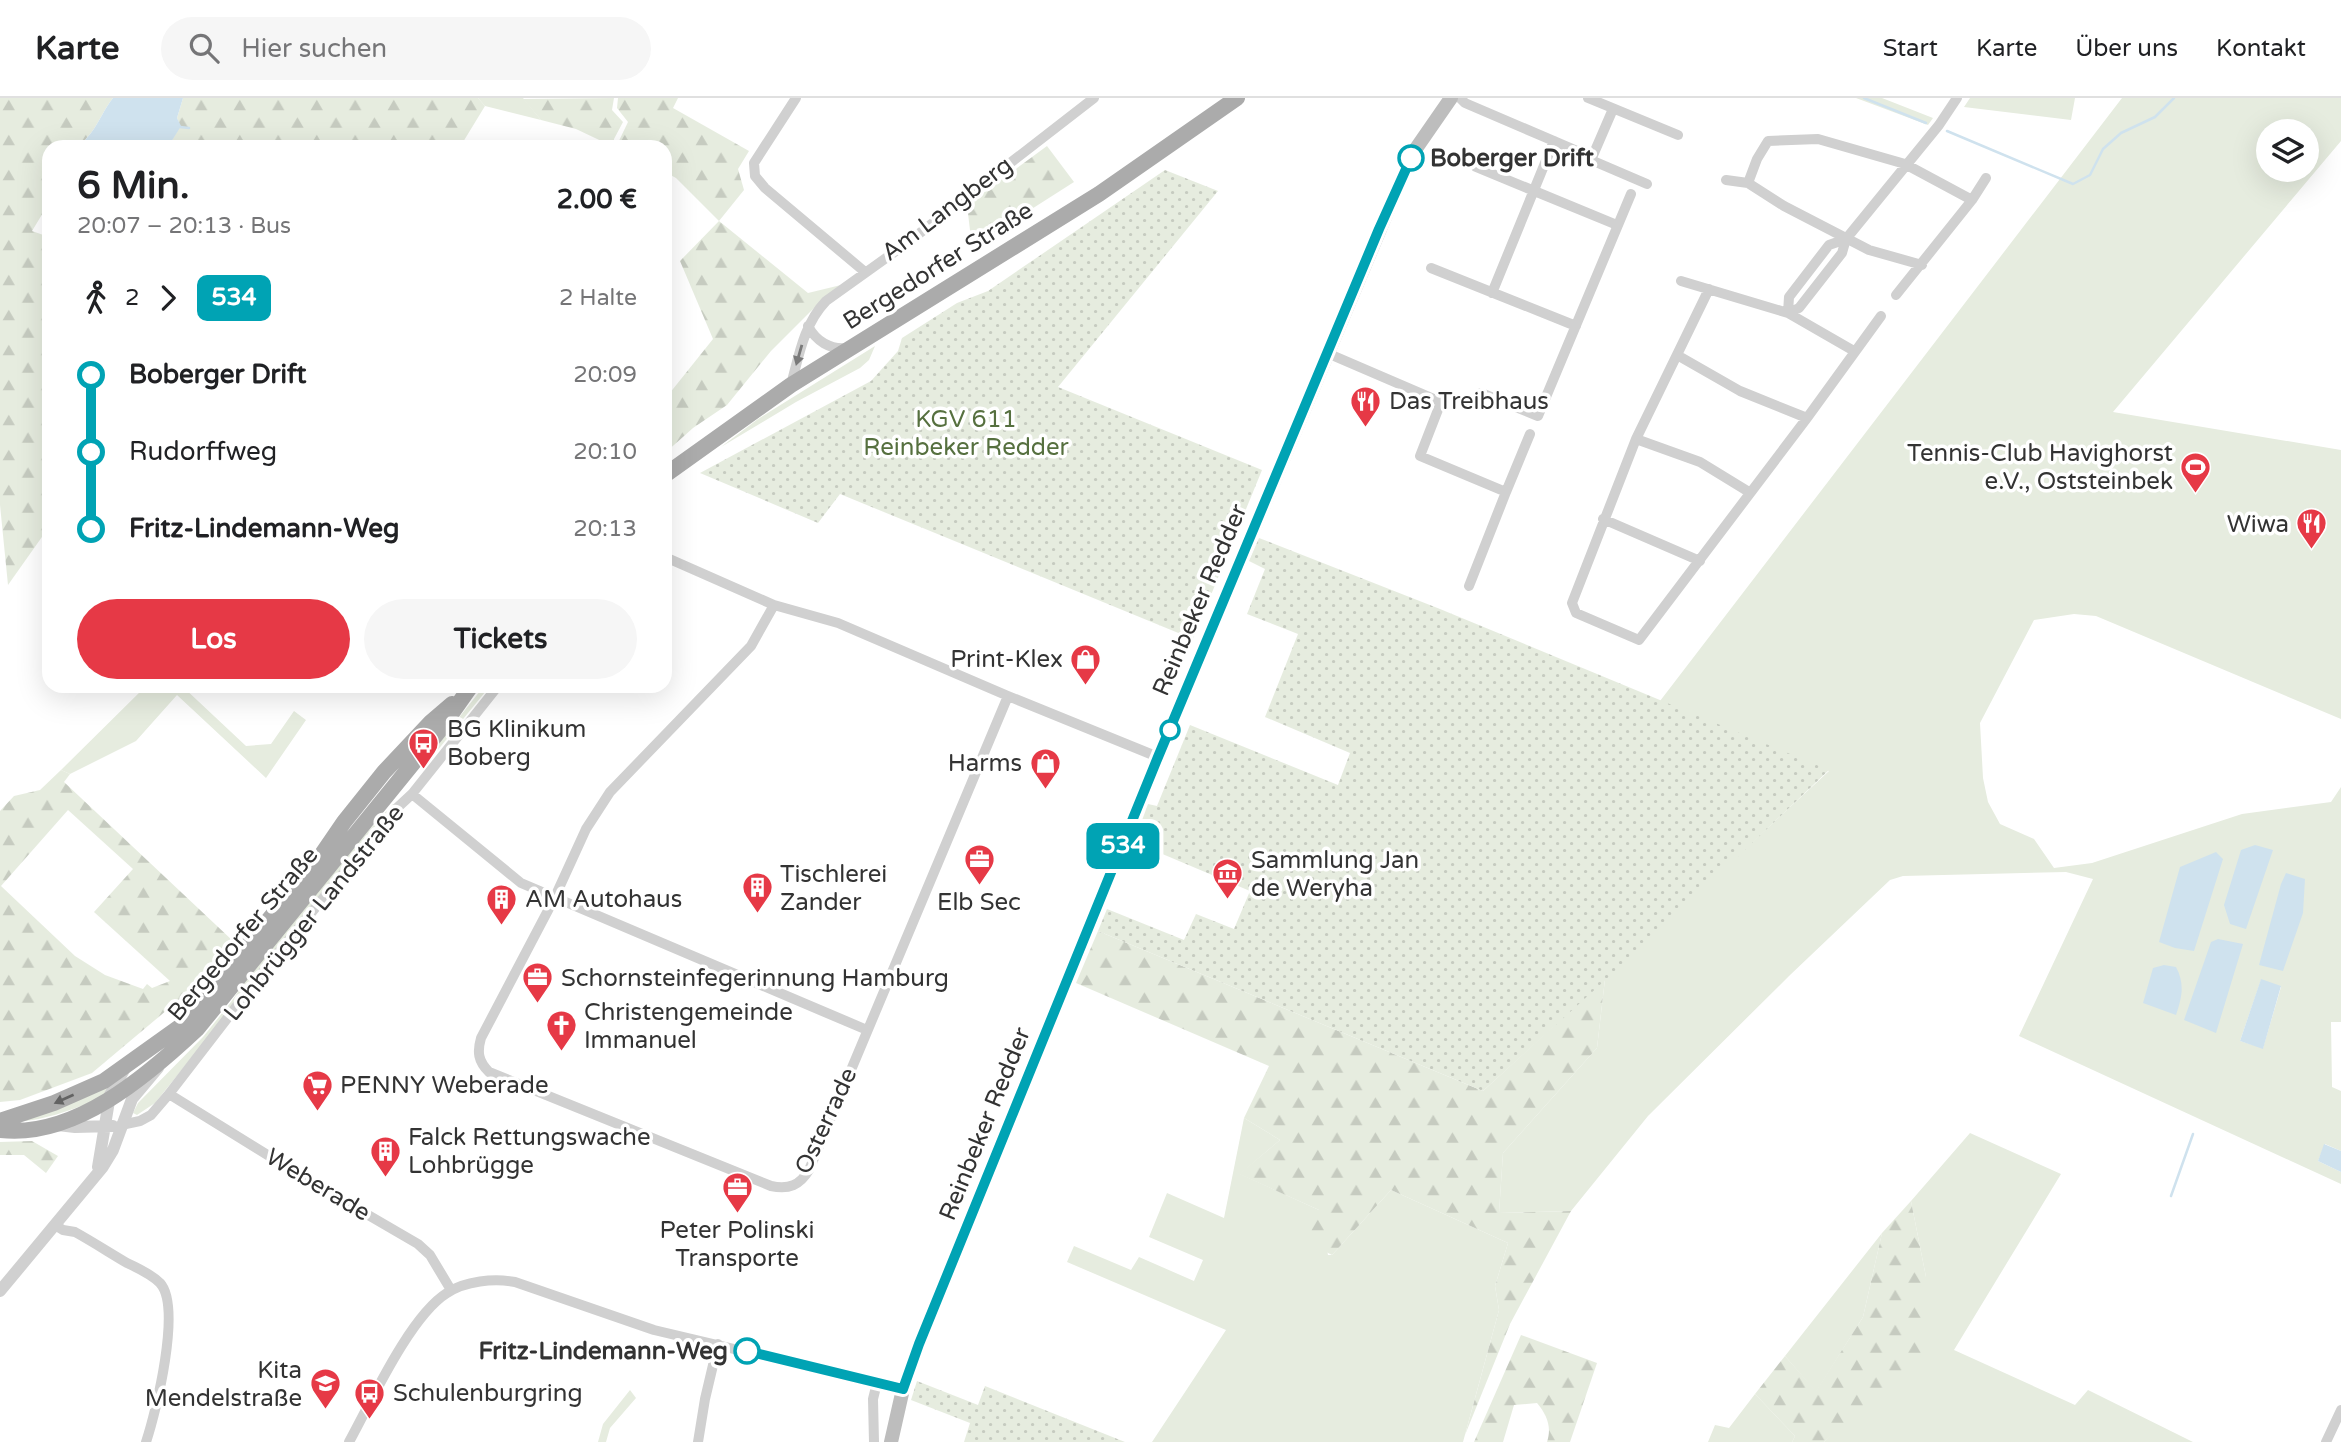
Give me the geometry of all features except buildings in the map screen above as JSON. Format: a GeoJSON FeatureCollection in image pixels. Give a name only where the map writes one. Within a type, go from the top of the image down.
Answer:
{"type":"FeatureCollection","features":[{"type":"Feature","properties":{"kind":"main road","name":"Bergedorfer Straße"},"geometry":{"type":"LineString","coordinates":[[672,470],[791,385],[1099,194],[1237,98]]}},
{"type":"Feature","properties":{"kind":"main road","name":"Reinbeker Redder"},"geometry":{"type":"LineString","coordinates":[[891,1442],[903,1389],[919,1344],[1158,757],[1408,163],[1451,98]]}},
{"type":"Feature","properties":{"kind":"main road","name":"Bergedorfer Straße"},"geometry":{"type":"LineString","coordinates":[[0,1121],[54,1103],[104,1081],[165,1039],[192,1014],[318,860],[384,772],[431,722],[463,693]]}},
{"type":"Feature","properties":{"kind":"main road","name":"Bergedorfer Straße"},"geometry":{"type":"LineString","coordinates":[[0,1130],[32,1129],[54,1124],[109,1100],[163,1061],[197,1030],[405,774],[466,693]]}},
{"type":"Feature","properties":{"kind":"main road"},"geometry":{"type":"LineString","coordinates":[[380,803],[384,790],[384,772],[395,776],[405,774]]}},
{"type":"Feature","properties":{"kind":"street"},"geometry":{"type":"LineString","coordinates":[[796,98],[754,163],[755,176],[765,188],[864,272]]}},
{"type":"Feature","properties":{"kind":"street","name":"Am Langberg"},"geometry":{"type":"LineString","coordinates":[[791,385],[808,326],[816,311],[1094,98]]}},
{"type":"Feature","properties":{"kind":"street"},"geometry":{"type":"LineString","coordinates":[[1460,98],[1465,103],[1647,184]]}},
{"type":"Feature","properties":{"kind":"street"},"geometry":{"type":"LineString","coordinates":[[1588,98],[1678,135]]}},
{"type":"Feature","properties":{"kind":"street"},"geometry":{"type":"LineString","coordinates":[[1788,313],[1789,297],[1829,245],[1846,239],[1939,125],[1957,98]]}},
{"type":"Feature","properties":{"kind":"street"},"geometry":{"type":"LineString","coordinates":[[1591,160],[1614,109]]}},
{"type":"Feature","properties":{"kind":"street"},"geometry":{"type":"LineString","coordinates":[[1748,183],[1757,159],[1768,141],[1818,139],[1905,164],[1972,200]]}},
{"type":"Feature","properties":{"kind":"street"},"geometry":{"type":"LineString","coordinates":[[1492,293],[1554,141]]}},
{"type":"Feature","properties":{"kind":"street"},"geometry":{"type":"LineString","coordinates":[[1476,167],[1618,225]]}},
{"type":"Feature","properties":{"kind":"street"},"geometry":{"type":"LineString","coordinates":[[1896,295],[1972,200],[1986,178]]}},
{"type":"Feature","properties":{"kind":"street"},"geometry":{"type":"LineString","coordinates":[[1726,180],[1748,183],[1869,250],[1922,265]]}},
{"type":"Feature","properties":{"kind":"street"},"geometry":{"type":"LineString","coordinates":[[1481,393],[1538,416],[1630,194]]}},
{"type":"Feature","properties":{"kind":"street"},"geometry":{"type":"LineString","coordinates":[[1431,268],[1576,326]]}},
{"type":"Feature","properties":{"kind":"street"},"geometry":{"type":"LineString","coordinates":[[1681,281],[1788,313],[1854,351]]}},
{"type":"Feature","properties":{"kind":"street"},"geometry":{"type":"LineString","coordinates":[[1709,289],[1636,439],[1572,603],[1576,613],[1639,640],[1881,316]]}},
{"type":"Feature","properties":{"kind":"street"},"geometry":{"type":"LineString","coordinates":[[808,326],[814,336],[823,343],[841,349],[852,347]]}},
{"type":"Feature","properties":{"kind":"street"},"geometry":{"type":"LineString","coordinates":[[1327,353],[1441,402],[1420,456],[1506,492]]}},
{"type":"Feature","properties":{"kind":"street"},"geometry":{"type":"LineString","coordinates":[[1677,355],[1740,391],[1807,418]]}},
{"type":"Feature","properties":{"kind":"street"},"geometry":{"type":"LineString","coordinates":[[1469,586],[1530,434]]}},
{"type":"Feature","properties":{"kind":"street"},"geometry":{"type":"LineString","coordinates":[[1636,439],[1700,462],[1749,492]]}},
{"type":"Feature","properties":{"kind":"street"},"geometry":{"type":"LineString","coordinates":[[1603,519],[1700,561]]}},
{"type":"Feature","properties":{"kind":"street"},"geometry":{"type":"LineString","coordinates":[[672,560],[774,605],[838,623],[1158,757]]}},
{"type":"Feature","properties":{"kind":"street","name":"Osterrade"},"geometry":{"type":"LineString","coordinates":[[774,605],[751,646],[602,802],[586,829],[554,899],[481,1038],[479,1058],[483,1066],[498,1077],[760,1182],[782,1188],[803,1180],[1009,696]]}},
{"type":"Feature","properties":{"kind":"street","name":"Lohbrügger Landstraße"},"geometry":{"type":"LineString","coordinates":[[54,1124],[75,1127],[121,1125],[140,1121],[151,1115],[275,958],[492,693]]}},
{"type":"Feature","properties":{"kind":"street"},"geometry":{"type":"LineString","coordinates":[[412,794],[521,883],[867,1030]]}},
{"type":"Feature","properties":{"kind":"street"},"geometry":{"type":"LineString","coordinates":[[0,1292],[113,1150],[132,1099],[152,1078],[163,1061]]}},
{"type":"Feature","properties":{"kind":"street"},"geometry":{"type":"LineString","coordinates":[[96,1174],[111,1091],[125,1068]]}},
{"type":"Feature","properties":{"kind":"street","name":"Weberade"},"geometry":{"type":"LineString","coordinates":[[169,1094],[418,1244],[430,1255],[451,1290]]}},
{"type":"Feature","properties":{"kind":"street"},"geometry":{"type":"LineString","coordinates":[[59,1220],[71,1221],[75,1232],[158,1281],[165,1291],[168,1324],[165,1364],[146,1442]]}},
{"type":"Feature","properties":{"kind":"street"},"geometry":{"type":"LineString","coordinates":[[349,1442],[416,1325],[439,1299],[451,1290],[488,1281],[515,1282],[654,1330],[903,1389]]}},
{"type":"Feature","properties":{"kind":"street"},"geometry":{"type":"LineString","coordinates":[[698,1442],[718,1345]]}},
{"type":"Feature","properties":{"kind":"street"},"geometry":{"type":"LineString","coordinates":[[874,1442],[873,1399],[877,1383]]}},
{"type":"Feature","properties":{"kind":"street"},"geometry":{"type":"LineString","coordinates":[[2326,1442],[2341,1409]]}},
{"type":"Feature","properties":{"kind":"green space"},"geometry":{"type":"Polygon","coordinates":[[[0,98],[113,98],[86,140],[42,140],[42,215],[32,231],[42,235],[42,537],[8,585],[0,505],[0,98]]]}},
{"type":"Feature","properties":{"kind":"green space"},"geometry":{"type":"Polygon","coordinates":[[[183,98],[478,98],[485,106],[464,140],[172,140],[180,126],[177,118],[183,98]]]}},
{"type":"Feature","properties":{"kind":"green space"},"geometry":{"type":"Polygon","coordinates":[[[478,98],[523,98],[541,120],[485,106],[478,98]]]}},
{"type":"Feature","properties":{"kind":"green space"},"geometry":{"type":"Polygon","coordinates":[[[614,98],[612,110],[623,122],[614,140],[599,140],[576,129],[541,120],[523,99],[614,98]]]}},
{"type":"Feature","properties":{"kind":"green space"},"geometry":{"type":"Polygon","coordinates":[[[618,98],[678,98],[673,108],[749,151],[738,169],[744,190],[719,221],[672,176],[672,140],[619,140],[628,122],[617,108],[618,98]]]}},
{"type":"Feature","properties":{"kind":"green space"},"geometry":{"type":"Polygon","coordinates":[[[1856,98],[1882,98],[1933,118],[1928,125],[1856,98]]]}},
{"type":"Feature","properties":{"kind":"green space"},"geometry":{"type":"Polygon","coordinates":[[[1970,98],[2075,98],[2071,120],[1964,107],[1970,98]]]}},
{"type":"Feature","properties":{"kind":"green space"},"geometry":{"type":"Polygon","coordinates":[[[2122,98],[2341,98],[2341,141],[2319,167],[2319,119],[2256,119],[2256,182],[2307,182],[2113,412],[2341,450],[2341,719],[2096,616],[2074,614],[2034,620],[1980,723],[1983,778],[1988,802],[2000,824],[2034,839],[2054,868],[2092,863],[2242,814],[2331,802],[2341,787],[2341,1022],[2331,1022],[2332,1087],[2341,1091],[2341,1151],[2325,1144],[2318,1161],[2341,1172],[2341,1184],[2019,1036],[2093,879],[2066,872],[1903,876],[1890,880],[1648,1116],[1571,1211],[1499,1213],[1503,1153],[1597,1048],[1605,979],[1829,771],[1660,701],[2122,98]],[[2261,980],[2240,1041],[2263,1048],[2281,987],[2261,980]]]}},
{"type":"Feature","properties":{"kind":"green space"},"geometry":{"type":"Polygon","coordinates":[[[1047,146],[1074,182],[972,247],[967,205],[1047,146]]]}},
{"type":"Feature","properties":{"kind":"green space","name":"KGV 611 Reinbeker Redder"},"geometry":{"type":"Polygon","coordinates":[[[1165,170],[1218,191],[1058,387],[1262,470],[1193,639],[840,494],[818,523],[700,473],[871,381],[898,351],[902,338],[957,303],[988,291],[1165,170]]]}},
{"type":"Feature","properties":{"kind":"green space"},"geometry":{"type":"Polygon","coordinates":[[[719,221],[808,293],[841,285],[771,351],[727,405],[693,428],[672,447],[672,390],[713,339],[680,261],[719,221]]]}},
{"type":"Feature","properties":{"kind":"green space"},"geometry":{"type":"Polygon","coordinates":[[[875,346],[869,360],[860,368],[721,447],[758,419],[875,346]]]}},
{"type":"Feature","properties":{"kind":"green space"},"geometry":{"type":"Polygon","coordinates":[[[1259,538],[1440,609],[1829,770],[1666,925],[1483,1091],[1098,931],[1107,909],[1184,940],[1196,914],[1234,929],[1250,891],[1134,842],[1148,804],[1157,806],[1190,725],[1338,785],[1350,753],[1265,717],[1298,634],[1247,614],[1265,569],[1249,561],[1259,538]]]}},
{"type":"Feature","properties":{"kind":"green space"},"geometry":{"type":"Polygon","coordinates":[[[139,693],[189,693],[246,746],[271,744],[294,711],[306,720],[266,778],[177,695],[136,741],[70,774],[61,770],[139,693]]]}},
{"type":"Feature","properties":{"kind":"green space"},"geometry":{"type":"Polygon","coordinates":[[[478,693],[484,693],[437,751],[434,749],[478,693]]]}},
{"type":"Feature","properties":{"kind":"green space"},"geometry":{"type":"Polygon","coordinates":[[[61,770],[70,774],[64,782],[233,941],[186,994],[92,1073],[20,1100],[0,1102],[0,811],[14,796],[40,790],[61,770]],[[68,810],[1,886],[75,956],[105,975],[143,989],[147,984],[152,988],[170,981],[94,912],[133,869],[68,810]]]}},
{"type":"Feature","properties":{"kind":"green space"},"geometry":{"type":"Polygon","coordinates":[[[393,804],[395,805],[155,1103],[137,1115],[133,1113],[138,1103],[203,1037],[255,967],[347,854],[393,804]]]}},
{"type":"Feature","properties":{"kind":"green space"},"geometry":{"type":"Polygon","coordinates":[[[1098,931],[1483,1091],[1605,979],[1597,1048],[1503,1153],[1499,1213],[1571,1211],[1510,1324],[1465,1435],[1499,1310],[1495,1286],[1508,1243],[1391,1190],[1332,1255],[1301,1239],[1319,1210],[1239,1174],[1280,1140],[1244,1118],[1269,1066],[1076,983],[1098,931]]]}},
{"type":"Feature","properties":{"kind":"green space"},"geometry":{"type":"Polygon","coordinates":[[[108,1085],[105,1096],[67,1111],[42,1118],[2,1122],[108,1085]]]}},
{"type":"Feature","properties":{"kind":"green space"},"geometry":{"type":"Polygon","coordinates":[[[1244,1118],[1280,1140],[1240,1174],[1319,1210],[1328,1255],[1332,1255],[1391,1190],[1508,1243],[1495,1286],[1499,1310],[1463,1442],[1152,1442],[1226,1330],[1067,1262],[1074,1246],[1131,1270],[1139,1257],[1194,1281],[1203,1260],[1149,1237],[1167,1193],[1224,1218],[1244,1118]]]}},
{"type":"Feature","properties":{"kind":"green space"},"geometry":{"type":"Polygon","coordinates":[[[1970,1133],[2061,1174],[1954,1350],[2075,1405],[2088,1390],[2193,1442],[1824,1442],[1926,1334],[1926,1277],[1911,1201],[1970,1133]]]}},
{"type":"Feature","properties":{"kind":"green space"},"geometry":{"type":"Polygon","coordinates":[[[32,1141],[58,1156],[46,1173],[24,1155],[0,1155],[0,1142],[32,1141]]]}},
{"type":"Feature","properties":{"kind":"green space"},"geometry":{"type":"Polygon","coordinates":[[[1911,1201],[1926,1277],[1926,1334],[1932,1343],[1824,1442],[1792,1442],[1795,1436],[1755,1394],[1785,1356],[1816,1391],[1863,1317],[1882,1233],[1911,1201]]]}},
{"type":"Feature","properties":{"kind":"green space"},"geometry":{"type":"Polygon","coordinates":[[[1882,1233],[1863,1317],[1816,1392],[1785,1356],[1882,1233]]]}},
{"type":"Feature","properties":{"kind":"green space"},"geometry":{"type":"Polygon","coordinates":[[[1521,1335],[1597,1363],[1570,1442],[1547,1442],[1548,1421],[1537,1403],[1514,1405],[1503,1442],[1474,1442],[1521,1335]]]}},
{"type":"Feature","properties":{"kind":"green space"},"geometry":{"type":"Polygon","coordinates":[[[917,1381],[978,1405],[985,1386],[1125,1442],[964,1442],[970,1423],[911,1400],[917,1381]]]}},
{"type":"Feature","properties":{"kind":"green space"},"geometry":{"type":"Polygon","coordinates":[[[630,1390],[636,1398],[610,1428],[606,1442],[598,1442],[603,1424],[630,1390]]]}},
{"type":"Feature","properties":{"kind":"green space"},"geometry":{"type":"Polygon","coordinates":[[[1755,1394],[1795,1436],[1792,1442],[1708,1442],[1715,1425],[1729,1428],[1755,1394]]]}},
{"type":"Feature","properties":{"kind":"water"},"geometry":{"type":"Polygon","coordinates":[[[113,98],[183,98],[177,118],[181,126],[172,140],[86,140],[113,98]]]}},
{"type":"Feature","properties":{"kind":"water"},"geometry":{"type":"Polygon","coordinates":[[[2255,845],[2273,850],[2246,929],[2230,924],[2224,905],[2241,850],[2255,845]]]}},
{"type":"Feature","properties":{"kind":"water"},"geometry":{"type":"Polygon","coordinates":[[[2216,852],[2223,859],[2194,951],[2159,942],[2180,867],[2216,852]]]}},
{"type":"Feature","properties":{"kind":"water"},"geometry":{"type":"Polygon","coordinates":[[[2286,873],[2305,879],[2303,913],[2283,971],[2259,965],[2286,873]]]}},
{"type":"Feature","properties":{"kind":"water"},"geometry":{"type":"Polygon","coordinates":[[[2218,939],[2243,944],[2216,1033],[2184,1020],[2211,942],[2218,939]]]}},
{"type":"Feature","properties":{"kind":"water"},"geometry":{"type":"Polygon","coordinates":[[[2164,965],[2176,967],[2181,979],[2181,996],[2176,1015],[2143,1003],[2153,968],[2164,965]]]}},
{"type":"Feature","properties":{"kind":"water"},"geometry":{"type":"Polygon","coordinates":[[[2261,979],[2281,986],[2263,1049],[2240,1041],[2261,979]]]}},
{"type":"Feature","properties":{"kind":"water"},"geometry":{"type":"Polygon","coordinates":[[[2324,1144],[2341,1151],[2341,1172],[2318,1161],[2324,1144]]]}},
{"type":"Feature","properties":{"kind":"waterway"},"geometry":{"type":"LineString","coordinates":[[1864,98],[1926,123]]}},
{"type":"Feature","properties":{"kind":"waterway"},"geometry":{"type":"LineString","coordinates":[[1947,131],[2073,184],[2090,175],[2103,149],[2121,133],[2155,117],[2174,98]]}},
{"type":"Feature","properties":{"kind":"waterway"},"geometry":{"type":"LineString","coordinates":[[180,127],[189,128]]}},
{"type":"Feature","properties":{"kind":"waterway"},"geometry":{"type":"LineString","coordinates":[[2171,1196],[2193,1134]]}},
{"type":"Feature","properties":{"kind":"bus line","name":"534"},"geometry":{"type":"LineString","coordinates":[[747,1351],[903,1389],[1158,757],[1411,158]]}},
{"type":"Feature","properties":{"kind":"place","name":"Boberger Drift"},"geometry":{"type":"Point","coordinates":[1411,158]}},
{"type":"Feature","properties":{"kind":"place","name":"Das Treibhaus"},"geometry":{"type":"Point","coordinates":[1366,428]}},
{"type":"Feature","properties":{"kind":"place","name":"Tennis-Club Havighorst e.V., Oststeinbek"},"geometry":{"type":"Point","coordinates":[2196,494]}},
{"type":"Feature","properties":{"kind":"place","name":"Wiwa"},"geometry":{"type":"Point","coordinates":[2312,551]}},
{"type":"Feature","properties":{"kind":"place","name":"Print-Klex"},"geometry":{"type":"Point","coordinates":[1086,686]}},
{"type":"Feature","properties":{"kind":"place","name":"BG Klinikum Boberg"},"geometry":{"type":"Point","coordinates":[424,770]}},
{"type":"Feature","properties":{"kind":"place","name":"Harms"},"geometry":{"type":"Point","coordinates":[1045,790]}},
{"type":"Feature","properties":{"kind":"place","name":"Elb Sec"},"geometry":{"type":"Point","coordinates":[979,887]}},
{"type":"Feature","properties":{"kind":"place","name":"Sammlung Jan de Weryha"},"geometry":{"type":"Point","coordinates":[1228,901]}},
{"type":"Feature","properties":{"kind":"place","name":"Tischlerei Zander"},"geometry":{"type":"Point","coordinates":[757,915]}},
{"type":"Feature","properties":{"kind":"place","name":"AM Autohaus"},"geometry":{"type":"Point","coordinates":[502,926]}},
{"type":"Feature","properties":{"kind":"place","name":"Schornsteinfegerinnung Hamburg"},"geometry":{"type":"Point","coordinates":[538,1005]}},
{"type":"Feature","properties":{"kind":"place","name":"Christengemeinde Immanuel"},"geometry":{"type":"Point","coordinates":[561,1053]}},
{"type":"Feature","properties":{"kind":"place","name":"PENNY Weberade"},"geometry":{"type":"Point","coordinates":[317,1112]}},
{"type":"Feature","properties":{"kind":"place","name":"Falck Rettungswache Lohbrügge"},"geometry":{"type":"Point","coordinates":[385,1178]}},
{"type":"Feature","properties":{"kind":"place","name":"Peter Polinski Transporte"},"geometry":{"type":"Point","coordinates":[737,1215]}},
{"type":"Feature","properties":{"kind":"place","name":"Fritz-Lindemann-Weg"},"geometry":{"type":"Point","coordinates":[747,1351]}},
{"type":"Feature","properties":{"kind":"place","name":"Kita Mendelstraße"},"geometry":{"type":"Point","coordinates":[325,1411]}},
{"type":"Feature","properties":{"kind":"place","name":"Schulenburgring"},"geometry":{"type":"Point","coordinates":[370,1420]}}]}
